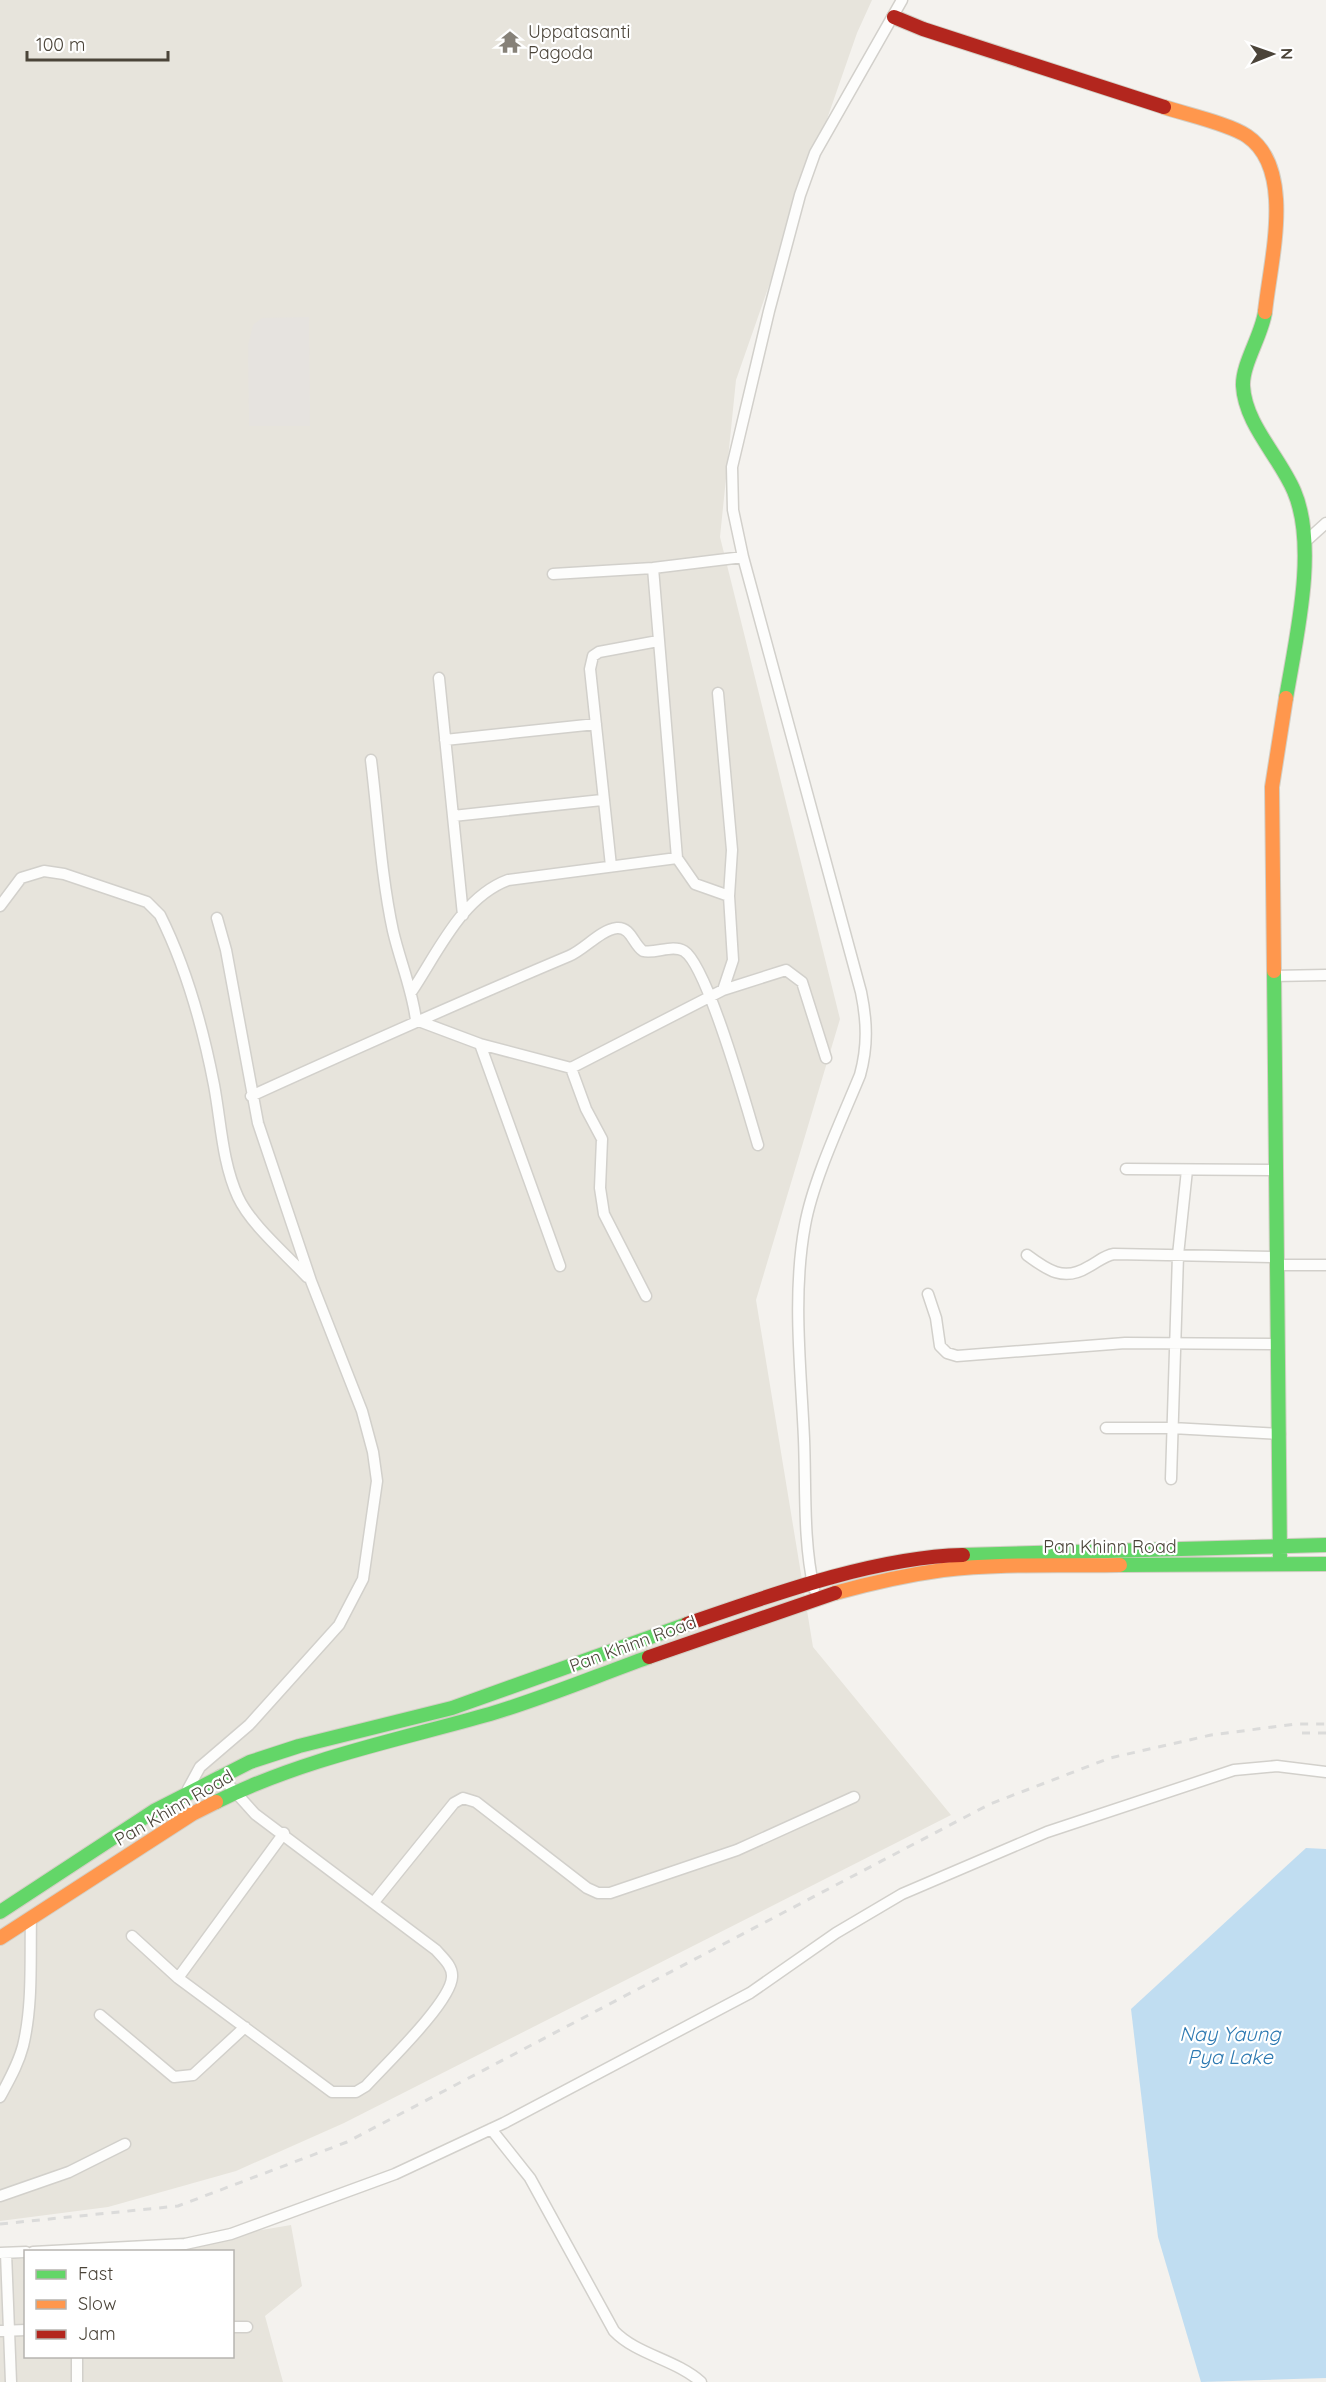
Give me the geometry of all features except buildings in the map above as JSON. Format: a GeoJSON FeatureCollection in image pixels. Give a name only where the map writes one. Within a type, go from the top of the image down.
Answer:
{"type":"FeatureCollection","features":[{"type":"Feature","properties":{"kind":"main road"},"geometry":{"type":"LineString","coordinates":[[894,17],[961,42],[1242,133],[1255,143],[1276,184],[1278,205],[1265,314],[1243,382],[1242,394],[1245,404],[1286,473],[1303,521],[1305,542],[1304,579],[1292,671],[1273,770],[1273,975],[1280,1564]]}},
{"type":"Feature","properties":{"kind":"main road","name":"Pan Khinn Road"},"geometry":{"type":"LineString","coordinates":[[0,1912],[186,1791],[250,1762],[297,1747],[386,1726],[491,1695],[813,1584],[892,1563],[945,1555],[1326,1545]]}},
{"type":"Feature","properties":{"kind":"main road","name":"Pan Khinn Road"},"geometry":{"type":"LineString","coordinates":[[0,1938],[192,1814],[233,1792],[319,1761],[493,1713],[816,1598],[891,1578],[955,1569],[1005,1566],[1326,1564]]}},
{"type":"Feature","properties":{"kind":"street"},"geometry":{"type":"LineString","coordinates":[[816,1598],[808,1533],[799,1292],[801,1251],[805,1223],[813,1198],[860,1075],[867,1026],[861,992],[743,557],[733,510],[732,467],[769,311],[800,195],[815,153],[902,0]]}},
{"type":"Feature","properties":{"kind":"street"},"geometry":{"type":"LineString","coordinates":[[1303,521],[1326,522]]}},
{"type":"Feature","properties":{"kind":"street"},"geometry":{"type":"LineString","coordinates":[[1305,542],[1326,522]]}},
{"type":"Feature","properties":{"kind":"street"},"geometry":{"type":"LineString","coordinates":[[553,573],[653,568],[743,557]]}},
{"type":"Feature","properties":{"kind":"street"},"geometry":{"type":"LineString","coordinates":[[653,568],[676,858],[695,884],[729,896]]}},
{"type":"Feature","properties":{"kind":"street"},"geometry":{"type":"LineString","coordinates":[[611,866],[602,800],[590,669],[594,656],[613,649],[658,641]]}},
{"type":"Feature","properties":{"kind":"street"},"geometry":{"type":"LineString","coordinates":[[439,678],[464,915]]}},
{"type":"Feature","properties":{"kind":"street"},"geometry":{"type":"LineString","coordinates":[[718,693],[731,841],[729,896],[733,960],[723,990]]}},
{"type":"Feature","properties":{"kind":"street"},"geometry":{"type":"LineString","coordinates":[[445,740],[596,724]]}},
{"type":"Feature","properties":{"kind":"street"},"geometry":{"type":"LineString","coordinates":[[371,760],[387,897],[394,933],[412,991],[416,1020]]}},
{"type":"Feature","properties":{"kind":"street"},"geometry":{"type":"LineString","coordinates":[[453,816],[602,800]]}},
{"type":"Feature","properties":{"kind":"street"},"geometry":{"type":"LineString","coordinates":[[412,991],[464,915],[490,886],[508,880],[676,858]]}},
{"type":"Feature","properties":{"kind":"street"},"geometry":{"type":"LineString","coordinates":[[0,906],[21,878],[44,871],[64,874],[147,902],[160,915],[199,1023],[212,1079],[226,1160],[239,1200],[253,1219],[311,1281]]}},
{"type":"Feature","properties":{"kind":"street"},"geometry":{"type":"LineString","coordinates":[[186,1791],[200,1767],[249,1725],[339,1624],[363,1579],[377,1481],[373,1452],[362,1412],[311,1281],[258,1123],[251,1096],[226,950],[217,918]]}},
{"type":"Feature","properties":{"kind":"street"},"geometry":{"type":"LineString","coordinates":[[251,1096],[416,1020],[578,952],[616,928],[624,930],[643,951],[676,948],[690,957],[710,996],[758,1145]]}},
{"type":"Feature","properties":{"kind":"street"},"geometry":{"type":"LineString","coordinates":[[416,1020],[480,1044],[571,1068],[723,990],[786,970],[801,982],[826,1058]]}},
{"type":"Feature","properties":{"kind":"street"},"geometry":{"type":"LineString","coordinates":[[1273,975],[1326,975]]}},
{"type":"Feature","properties":{"kind":"street"},"geometry":{"type":"LineString","coordinates":[[480,1044],[560,1266]]}},
{"type":"Feature","properties":{"kind":"street"},"geometry":{"type":"LineString","coordinates":[[571,1068],[586,1109],[602,1139],[600,1188],[604,1214],[646,1296]]}},
{"type":"Feature","properties":{"kind":"street"},"geometry":{"type":"LineString","coordinates":[[1126,1169],[1275,1170]]}},
{"type":"Feature","properties":{"kind":"street"},"geometry":{"type":"LineString","coordinates":[[1171,1479],[1178,1255],[1187,1170]]}},
{"type":"Feature","properties":{"kind":"street"},"geometry":{"type":"LineString","coordinates":[[1027,1255],[1054,1274],[1063,1275],[1085,1269],[1100,1258],[1114,1254],[1178,1255],[1326,1265]]}},
{"type":"Feature","properties":{"kind":"street"},"geometry":{"type":"LineString","coordinates":[[928,1294],[936,1318],[940,1346],[947,1353],[957,1356],[1174,1341],[1278,1344]]}},
{"type":"Feature","properties":{"kind":"street"},"geometry":{"type":"LineString","coordinates":[[1106,1428],[1172,1428],[1280,1434]]}},
{"type":"Feature","properties":{"kind":"street"},"geometry":{"type":"LineString","coordinates":[[71,2250],[185,2244],[231,2234],[395,2174],[491,2129],[764,1985],[836,1933],[902,1894],[1047,1832],[1234,1770],[1277,1766],[1326,1772]]}},
{"type":"Feature","properties":{"kind":"street"},"geometry":{"type":"LineString","coordinates":[[132,1936],[178,1978],[332,2092],[356,2092],[366,2086],[447,1996],[453,1976],[448,1963],[436,1950],[284,1833],[255,1814],[220,1775]]}},
{"type":"Feature","properties":{"kind":"street"},"geometry":{"type":"LineString","coordinates":[[374,1902],[454,1803],[463,1798],[476,1802],[587,1888],[598,1893],[610,1893],[737,1850],[854,1797]]}},
{"type":"Feature","properties":{"kind":"street"},"geometry":{"type":"LineString","coordinates":[[178,1978],[284,1833]]}},
{"type":"Feature","properties":{"kind":"street"},"geometry":{"type":"LineString","coordinates":[[0,2097],[15,2069],[23,2046],[28,2011],[31,1917]]}},
{"type":"Feature","properties":{"kind":"street"},"geometry":{"type":"LineString","coordinates":[[100,2015],[174,2077],[193,2075],[245,2027]]}},
{"type":"Feature","properties":{"kind":"street"},"geometry":{"type":"LineString","coordinates":[[491,2129],[530,2178],[614,2331],[628,2343],[675,2363],[701,2382]]}},
{"type":"Feature","properties":{"kind":"street"},"geometry":{"type":"LineString","coordinates":[[0,2196],[69,2172],[125,2144]]}},
{"type":"Feature","properties":{"kind":"street"},"geometry":{"type":"LineString","coordinates":[[11,2382],[4,2331],[3,2253],[24,2252]]}},
{"type":"Feature","properties":{"kind":"street"},"geometry":{"type":"LineString","coordinates":[[234,2327],[247,2327]]}},
{"type":"Feature","properties":{"kind":"street"},"geometry":{"type":"LineString","coordinates":[[4,2331],[24,2330]]}},
{"type":"Feature","properties":{"kind":"street"},"geometry":{"type":"LineString","coordinates":[[77,2358],[77,2382]]}},
{"type":"Feature","properties":{"kind":"shaded area"},"geometry":{"type":"Polygon","coordinates":[[[0,0],[872,0],[857,33],[736,380],[720,537],[840,1019],[756,1300],[813,1647],[951,1815],[344,2123],[236,2171],[108,2207],[0,2221],[0,0]]]}},
{"type":"Feature","properties":{"kind":"shaded area"},"geometry":{"type":"Polygon","coordinates":[[[309,317],[310,426],[249,426],[248,345],[253,325],[262,318],[309,317]]]}},
{"type":"Feature","properties":{"kind":"shaded area"},"geometry":{"type":"Polygon","coordinates":[[[291,2225],[302,2286],[265,2316],[283,2382],[0,2382],[0,2259],[24,2259],[24,2358],[234,2358],[234,2250],[145,2250],[291,2225]]]}},
{"type":"Feature","properties":{"kind":"water","name":"Nay Yaung Pya Lake"},"geometry":{"type":"Polygon","coordinates":[[[1306,1848],[1326,1849],[1326,2378],[1201,2382],[1158,2237],[1131,2009],[1306,1848]]]}},
{"type":"Feature","properties":{"kind":"railway"},"geometry":{"type":"LineString","coordinates":[[0,2224],[178,2206],[347,2142],[990,1804],[1110,1758],[1211,1735],[1296,1724],[1326,1724]]}},
{"type":"Feature","properties":{"kind":"railway"},"geometry":{"type":"LineString","coordinates":[[1302,1733],[1326,1733]]}},
{"type":"Feature","properties":{"kind":"traffic: fast"},"geometry":{"type":"LineString","coordinates":[[1265,312],[1246,368],[1243,386],[1245,400],[1256,427],[1294,491],[1301,514],[1304,539],[1303,593],[1286,698]]}},
{"type":"Feature","properties":{"kind":"traffic: fast"},"geometry":{"type":"LineString","coordinates":[[1274,971],[1280,1559]]}},
{"type":"Feature","properties":{"kind":"traffic: fast"},"geometry":{"type":"LineString","coordinates":[[963,1555],[1326,1545]]}},
{"type":"Feature","properties":{"kind":"traffic: fast"},"geometry":{"type":"LineString","coordinates":[[1120,1565],[1326,1564]]}},
{"type":"Feature","properties":{"kind":"traffic: fast"},"geometry":{"type":"LineString","coordinates":[[0,1912],[154,1811],[250,1762],[299,1746],[452,1708],[687,1624]]}},
{"type":"Feature","properties":{"kind":"traffic: fast"},"geometry":{"type":"LineString","coordinates":[[216,1802],[316,1762],[510,1708],[649,1657]]}},
{"type":"Feature","properties":{"kind":"traffic: slow"},"geometry":{"type":"LineString","coordinates":[[1164,107],[1219,123],[1247,136],[1262,151],[1271,170],[1276,193],[1274,243],[1265,312]]}},
{"type":"Feature","properties":{"kind":"traffic: slow"},"geometry":{"type":"LineString","coordinates":[[1274,971],[1272,787],[1286,698]]}},
{"type":"Feature","properties":{"kind":"traffic: slow"},"geometry":{"type":"LineString","coordinates":[[835,1593],[943,1570],[1009,1566],[1120,1565]]}},
{"type":"Feature","properties":{"kind":"traffic: slow"},"geometry":{"type":"LineString","coordinates":[[0,1938],[192,1814],[216,1802]]}},
{"type":"Feature","properties":{"kind":"traffic: jam"},"geometry":{"type":"LineString","coordinates":[[894,17],[923,29],[1164,107]]}},
{"type":"Feature","properties":{"kind":"traffic: jam"},"geometry":{"type":"LineString","coordinates":[[687,1624],[788,1590],[859,1570],[929,1557],[963,1555]]}},
{"type":"Feature","properties":{"kind":"traffic: jam"},"geometry":{"type":"LineString","coordinates":[[649,1657],[835,1593]]}},
{"type":"Feature","properties":{"kind":"place","name":"Uppatasanti Pagoda"},"geometry":{"type":"Point","coordinates":[510,42]}}]}
